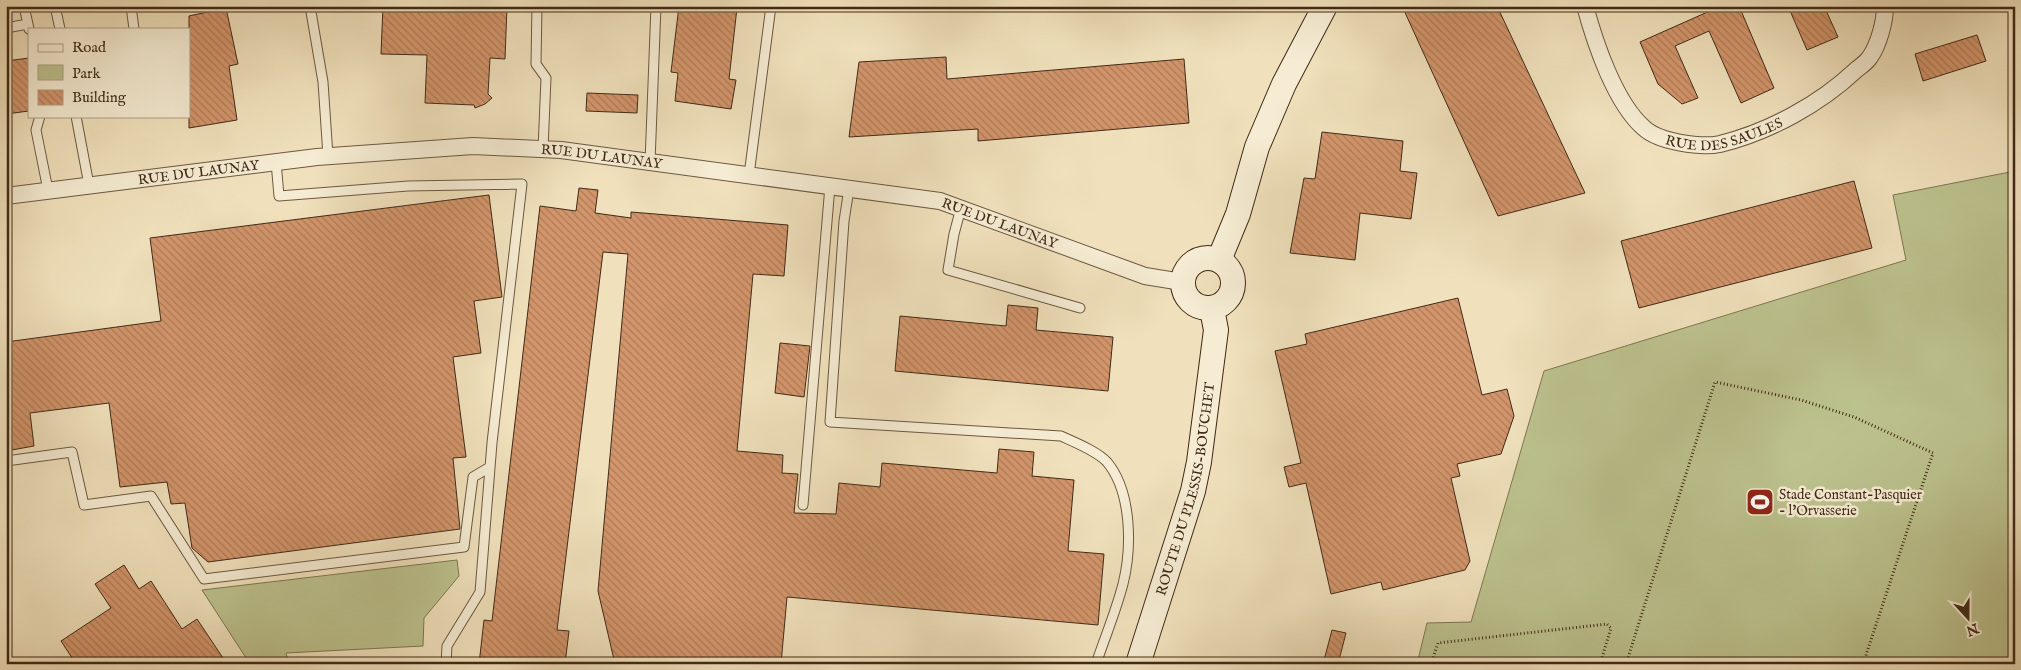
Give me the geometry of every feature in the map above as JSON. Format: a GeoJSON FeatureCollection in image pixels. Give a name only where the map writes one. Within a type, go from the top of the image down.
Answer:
{"type":"FeatureCollection","features":[{"type":"Feature","properties":{"kind":"street"},"geometry":{"type":"LineString","coordinates":[[1219,260],[1238,214],[1261,138],[1284,84],[1325,6]]}},
{"type":"Feature","properties":{"kind":"street","name":"RUE DES SAULES"},"geometry":{"type":"LineString","coordinates":[[1585,6],[1594,39],[1619,97],[1645,129],[1680,144],[1719,144],[1766,128],[1804,108],[1845,81],[1870,57],[1885,21],[1885,6]]}},
{"type":"Feature","properties":{"kind":"street","name":"RUE DU LAUNAY"},"geometry":{"type":"LineString","coordinates":[[6,196],[328,156],[473,146],[543,149],[940,201],[1145,276],[1182,282]]}},
{"type":"Feature","properties":{"kind":"street"},"geometry":{"type":"LineString","coordinates":[[1202,258],[1219,260],[1230,271],[1233,287],[1226,301],[1220,306],[1212,309],[1197,307],[1191,302],[1183,289],[1184,274],[1195,261],[1202,258]]}},
{"type":"Feature","properties":{"kind":"street","name":"ROUTE DU PLESSIS-BOUCHET"},"geometry":{"type":"LineString","coordinates":[[1138,664],[1193,491],[1200,462],[1216,330],[1212,309]]}},
{"type":"Feature","properties":{"kind":"lane"},"geometry":{"type":"LineString","coordinates":[[6,28],[29,26],[24,6]]}},
{"type":"Feature","properties":{"kind":"lane"},"geometry":{"type":"LineString","coordinates":[[55,6],[60,28]]}},
{"type":"Feature","properties":{"kind":"lane"},"geometry":{"type":"LineString","coordinates":[[131,6],[134,28]]}},
{"type":"Feature","properties":{"kind":"lane"},"geometry":{"type":"LineString","coordinates":[[310,6],[323,82],[328,156]]}},
{"type":"Feature","properties":{"kind":"lane"},"geometry":{"type":"LineString","coordinates":[[537,6],[536,64],[546,78],[543,149]]}},
{"type":"Feature","properties":{"kind":"lane"},"geometry":{"type":"LineString","coordinates":[[650,162],[656,6]]}},
{"type":"Feature","properties":{"kind":"lane"},"geometry":{"type":"LineString","coordinates":[[750,175],[771,6]]}},
{"type":"Feature","properties":{"kind":"lane"},"geometry":{"type":"LineString","coordinates":[[39,118],[36,130],[48,190]]}},
{"type":"Feature","properties":{"kind":"lane"},"geometry":{"type":"LineString","coordinates":[[76,118],[89,185]]}},
{"type":"Feature","properties":{"kind":"lane"},"geometry":{"type":"LineString","coordinates":[[276,162],[279,196],[408,186],[522,184],[490,467],[480,592],[448,646],[446,664]]}},
{"type":"Feature","properties":{"kind":"lane"},"geometry":{"type":"LineString","coordinates":[[803,505],[830,186]]}},
{"type":"Feature","properties":{"kind":"lane"},"geometry":{"type":"LineString","coordinates":[[849,188],[844,221],[830,422],[1060,436],[1081,445],[1106,461],[1121,484],[1127,509],[1128,553],[1123,584],[1096,664]]}},
{"type":"Feature","properties":{"kind":"lane"},"geometry":{"type":"LineString","coordinates":[[961,208],[954,234],[948,270],[1080,308]]}},
{"type":"Feature","properties":{"kind":"lane"},"geometry":{"type":"LineString","coordinates":[[6,462],[72,452],[84,505],[151,496],[204,578],[464,547],[473,477],[490,467]]}},
{"type":"Feature","properties":{"kind":"path"},"geometry":{"type":"LineString","coordinates":[[1626,664],[1715,382],[1801,400],[1854,417],[1932,453],[1863,664]]}},
{"type":"Feature","properties":{"kind":"path"},"geometry":{"type":"LineString","coordinates":[[1431,664],[1438,643],[1607,624],[1611,628],[1600,664]]}},
{"type":"Feature","properties":{"kind":"green space","name":"Stade Constant-Pasquier - l'Orvasserie"},"geometry":{"type":"Polygon","coordinates":[[[2015,171],[2015,664],[1417,664],[1427,623],[1471,622],[1544,371],[1906,260],[1893,195],[2015,171]]]}},
{"type":"Feature","properties":{"kind":"green space"},"geometry":{"type":"Polygon","coordinates":[[[457,560],[459,576],[424,618],[423,646],[286,653],[289,664],[250,664],[202,590],[457,560]]]}},
{"type":"Feature","properties":{"kind":"building"},"geometry":{"type":"Polygon","coordinates":[[[383,6],[507,6],[505,59],[490,58],[488,94],[492,98],[485,104],[475,108],[474,105],[425,103],[427,55],[381,54],[383,6]]]}},
{"type":"Feature","properties":{"kind":"building"},"geometry":{"type":"Polygon","coordinates":[[[679,6],[737,8],[729,79],[736,80],[731,109],[675,101],[678,73],[671,72],[679,6]]]}},
{"type":"Feature","properties":{"kind":"building"},"geometry":{"type":"Polygon","coordinates":[[[1402,6],[1497,6],[1585,193],[1498,216],[1402,6]]]}},
{"type":"Feature","properties":{"kind":"building"},"geometry":{"type":"Polygon","coordinates":[[[1721,6],[1739,6],[1774,88],[1741,103],[1709,31],[1675,46],[1698,98],[1682,104],[1658,84],[1640,42],[1721,6]]]}},
{"type":"Feature","properties":{"kind":"building"},"geometry":{"type":"Polygon","coordinates":[[[1788,6],[1824,6],[1838,37],[1807,50],[1788,6]]]}},
{"type":"Feature","properties":{"kind":"building"},"geometry":{"type":"Polygon","coordinates":[[[226,8],[238,64],[229,66],[237,120],[189,128],[189,16],[226,8]]]}},
{"type":"Feature","properties":{"kind":"building"},"geometry":{"type":"Polygon","coordinates":[[[1977,35],[1986,61],[1923,81],[1915,54],[1977,35]]]}},
{"type":"Feature","properties":{"kind":"building"},"geometry":{"type":"Polygon","coordinates":[[[946,57],[947,79],[1184,59],[1189,123],[978,141],[978,129],[849,137],[859,62],[946,57]]]}},
{"type":"Feature","properties":{"kind":"building"},"geometry":{"type":"Polygon","coordinates":[[[28,58],[28,111],[6,114],[6,61],[28,58]]]}},
{"type":"Feature","properties":{"kind":"building"},"geometry":{"type":"Polygon","coordinates":[[[587,93],[638,95],[637,113],[586,111],[587,93]]]}},
{"type":"Feature","properties":{"kind":"building"},"geometry":{"type":"Polygon","coordinates":[[[1322,132],[1403,141],[1400,171],[1417,173],[1411,219],[1360,213],[1355,260],[1290,253],[1304,178],[1315,179],[1322,132]]]}},
{"type":"Feature","properties":{"kind":"building"},"geometry":{"type":"Polygon","coordinates":[[[1854,181],[1872,248],[1639,308],[1621,241],[1854,181]]]}},
{"type":"Feature","properties":{"kind":"building"},"geometry":{"type":"Polygon","coordinates":[[[579,188],[598,190],[595,213],[631,218],[631,212],[788,225],[784,276],[753,274],[737,451],[783,455],[782,473],[798,474],[794,513],[836,514],[839,483],[880,487],[882,463],[997,473],[999,449],[1034,452],[1032,476],[1074,480],[1068,551],[1104,554],[1098,625],[787,597],[781,664],[615,664],[598,591],[628,254],[603,252],[557,630],[569,631],[565,664],[479,664],[484,620],[492,621],[540,206],[576,211],[579,188]]]}},
{"type":"Feature","properties":{"kind":"building"},"geometry":{"type":"Polygon","coordinates":[[[489,195],[502,297],[474,301],[481,353],[453,357],[466,457],[453,458],[460,529],[208,562],[192,548],[185,503],[171,504],[167,482],[120,487],[109,403],[30,413],[34,446],[6,451],[6,342],[161,321],[150,238],[489,195]]]}},
{"type":"Feature","properties":{"kind":"building"},"geometry":{"type":"Polygon","coordinates":[[[1458,298],[1482,395],[1507,389],[1514,416],[1501,454],[1457,464],[1460,476],[1451,478],[1470,561],[1465,570],[1383,590],[1381,582],[1331,594],[1306,483],[1289,487],[1284,467],[1301,463],[1275,351],[1307,344],[1305,334],[1458,298]]]}},
{"type":"Feature","properties":{"kind":"building"},"geometry":{"type":"Polygon","coordinates":[[[1008,305],[1038,308],[1036,330],[1113,337],[1108,391],[895,371],[900,316],[1006,326],[1008,305]]]}},
{"type":"Feature","properties":{"kind":"building"},"geometry":{"type":"Polygon","coordinates":[[[780,343],[810,346],[804,397],[775,393],[780,343]]]}},
{"type":"Feature","properties":{"kind":"building"},"geometry":{"type":"Polygon","coordinates":[[[124,565],[139,589],[151,581],[182,629],[197,619],[227,664],[76,664],[61,641],[111,608],[95,584],[124,565]]]}},
{"type":"Feature","properties":{"kind":"building"},"geometry":{"type":"Polygon","coordinates":[[[1332,630],[1346,633],[1338,664],[1323,664],[1332,630]]]}},
{"type":"Feature","properties":{"kind":"place","name":"Stade Constant-Pasquier - l'Orvasserie"},"geometry":{"type":"Point","coordinates":[1760,502]}}]}
